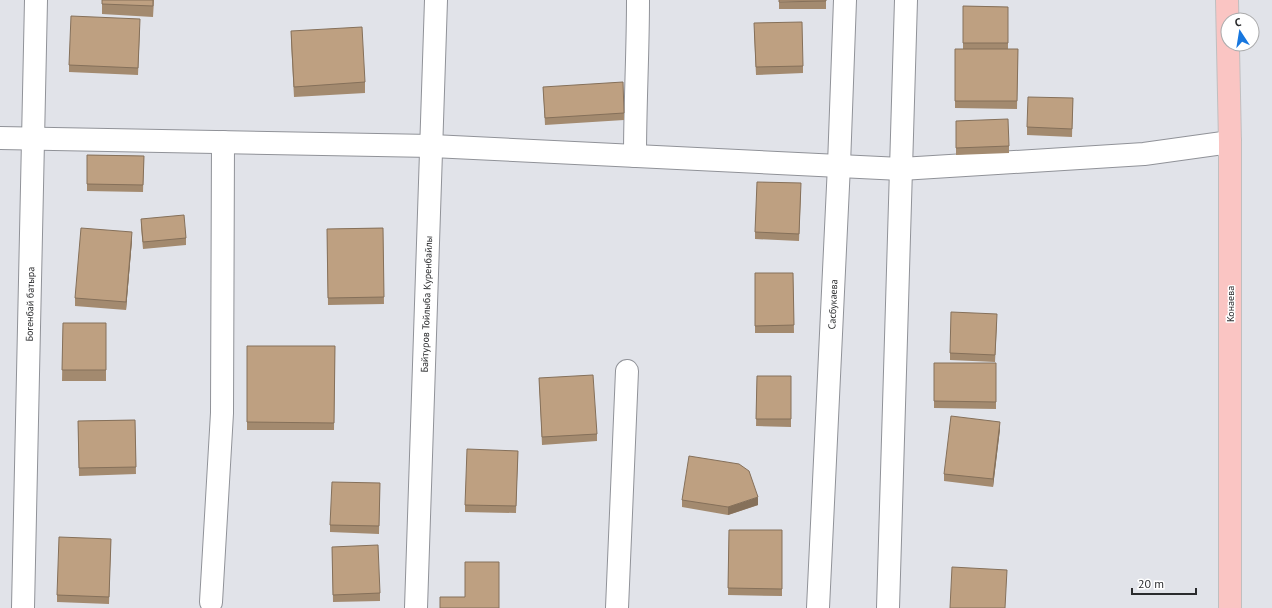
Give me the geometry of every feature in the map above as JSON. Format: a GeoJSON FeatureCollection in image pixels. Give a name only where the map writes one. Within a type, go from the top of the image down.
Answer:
{"type":"FeatureCollection","features":[{"type":"Feature","properties":{"kind":"main road","name":"Конаева"},"geometry":{"type":"LineString","coordinates":[[1227,0],[1230,142],[1230,608]]}},
{"type":"Feature","properties":{"kind":"street","name":"Богенбай батыра"},"geometry":{"type":"LineString","coordinates":[[23,608],[36,0]]}},
{"type":"Feature","properties":{"kind":"street","name":"Байтуров Тойлыба Куренбайлы"},"geometry":{"type":"LineString","coordinates":[[416,608],[436,0]]}},
{"type":"Feature","properties":{"kind":"street"},"geometry":{"type":"LineString","coordinates":[[635,156],[638,0]]}},
{"type":"Feature","properties":{"kind":"street","name":"Сасбукаева"},"geometry":{"type":"LineString","coordinates":[[818,608],[839,165],[844,0]]}},
{"type":"Feature","properties":{"kind":"street"},"geometry":{"type":"LineString","coordinates":[[888,608],[906,0]]}},
{"type":"Feature","properties":{"kind":"street"},"geometry":{"type":"LineString","coordinates":[[0,138],[432,146],[900,169],[1144,154],[1230,142]]}},
{"type":"Feature","properties":{"kind":"street"},"geometry":{"type":"LineString","coordinates":[[211,602],[222,413],[223,142]]}},
{"type":"Feature","properties":{"kind":"street"},"geometry":{"type":"LineString","coordinates":[[618,608],[627,371]]}},
{"type":"Feature","properties":{"kind":"building"},"geometry":{"type":"Polygon","coordinates":[[[102,0],[153,0],[153,6],[102,4],[102,0]]]}},
{"type":"Feature","properties":{"kind":"building"},"geometry":{"type":"Polygon","coordinates":[[[779,0],[826,0],[826,1],[779,2],[779,0]]]}},
{"type":"Feature","properties":{"kind":"building"},"geometry":{"type":"Polygon","coordinates":[[[963,6],[1008,7],[1008,43],[963,43],[963,6]]]}},
{"type":"Feature","properties":{"kind":"building"},"geometry":{"type":"Polygon","coordinates":[[[71,16],[140,19],[138,68],[69,65],[71,16]]]}},
{"type":"Feature","properties":{"kind":"building"},"geometry":{"type":"Polygon","coordinates":[[[802,22],[803,66],[756,67],[754,23],[802,22]]]}},
{"type":"Feature","properties":{"kind":"building"},"geometry":{"type":"Polygon","coordinates":[[[362,27],[365,82],[294,87],[291,31],[362,27]]]}},
{"type":"Feature","properties":{"kind":"building"},"geometry":{"type":"Polygon","coordinates":[[[955,49],[1018,49],[1017,101],[955,101],[955,49]]]}},
{"type":"Feature","properties":{"kind":"building"},"geometry":{"type":"Polygon","coordinates":[[[623,82],[624,113],[545,118],[543,87],[623,82]]]}},
{"type":"Feature","properties":{"kind":"building"},"geometry":{"type":"Polygon","coordinates":[[[1028,97],[1073,98],[1072,129],[1027,127],[1028,97]]]}},
{"type":"Feature","properties":{"kind":"building"},"geometry":{"type":"Polygon","coordinates":[[[1008,119],[1009,146],[956,148],[956,121],[1008,119]]]}},
{"type":"Feature","properties":{"kind":"building"},"geometry":{"type":"Polygon","coordinates":[[[87,155],[144,156],[143,185],[87,184],[87,155]]]}},
{"type":"Feature","properties":{"kind":"building"},"geometry":{"type":"Polygon","coordinates":[[[757,182],[801,183],[799,234],[755,232],[757,182]]]}},
{"type":"Feature","properties":{"kind":"building"},"geometry":{"type":"Polygon","coordinates":[[[184,215],[186,238],[143,242],[141,219],[184,215]]]}},
{"type":"Feature","properties":{"kind":"building"},"geometry":{"type":"Polygon","coordinates":[[[81,228],[132,232],[126,302],[75,298],[81,228]]]}},
{"type":"Feature","properties":{"kind":"building"},"geometry":{"type":"Polygon","coordinates":[[[383,228],[384,297],[328,298],[327,229],[383,228]]]}},
{"type":"Feature","properties":{"kind":"building"},"geometry":{"type":"Polygon","coordinates":[[[755,273],[793,273],[794,325],[755,326],[755,273]]]}},
{"type":"Feature","properties":{"kind":"building"},"geometry":{"type":"Polygon","coordinates":[[[951,312],[997,314],[995,355],[950,353],[951,312]]]}},
{"type":"Feature","properties":{"kind":"building"},"geometry":{"type":"Polygon","coordinates":[[[63,323],[106,323],[106,370],[62,370],[63,323]]]}},
{"type":"Feature","properties":{"kind":"building"},"geometry":{"type":"Polygon","coordinates":[[[247,346],[335,346],[334,423],[247,422],[247,346]]]}},
{"type":"Feature","properties":{"kind":"building"},"geometry":{"type":"Polygon","coordinates":[[[934,363],[996,363],[996,402],[934,401],[934,363]]]}},
{"type":"Feature","properties":{"kind":"building"},"geometry":{"type":"Polygon","coordinates":[[[593,375],[597,434],[542,437],[539,378],[593,375]]]}},
{"type":"Feature","properties":{"kind":"building"},"geometry":{"type":"Polygon","coordinates":[[[757,376],[791,376],[791,419],[756,419],[757,376]]]}},
{"type":"Feature","properties":{"kind":"building"},"geometry":{"type":"Polygon","coordinates":[[[951,416],[1000,422],[993,479],[944,474],[951,416]]]}},
{"type":"Feature","properties":{"kind":"building"},"geometry":{"type":"Polygon","coordinates":[[[135,420],[136,467],[79,468],[78,421],[135,420]]]}},
{"type":"Feature","properties":{"kind":"building"},"geometry":{"type":"Polygon","coordinates":[[[467,449],[518,451],[516,506],[465,505],[467,449]]]}},
{"type":"Feature","properties":{"kind":"building"},"geometry":{"type":"Polygon","coordinates":[[[689,456],[739,464],[749,471],[758,497],[728,507],[682,500],[689,456]]]}},
{"type":"Feature","properties":{"kind":"building"},"geometry":{"type":"Polygon","coordinates":[[[332,482],[380,483],[379,526],[330,525],[332,482]]]}},
{"type":"Feature","properties":{"kind":"building"},"geometry":{"type":"Polygon","coordinates":[[[729,530],[782,530],[782,589],[728,588],[729,530]]]}},
{"type":"Feature","properties":{"kind":"building"},"geometry":{"type":"Polygon","coordinates":[[[59,537],[111,539],[109,597],[57,595],[59,537]]]}},
{"type":"Feature","properties":{"kind":"building"},"geometry":{"type":"Polygon","coordinates":[[[378,545],[380,593],[333,595],[332,547],[378,545]]]}},
{"type":"Feature","properties":{"kind":"building"},"geometry":{"type":"Polygon","coordinates":[[[465,562],[499,562],[499,608],[440,608],[440,597],[465,597],[465,562]]]}},
{"type":"Feature","properties":{"kind":"building"},"geometry":{"type":"Polygon","coordinates":[[[952,567],[1007,570],[1005,608],[950,608],[952,567]]]}}]}
